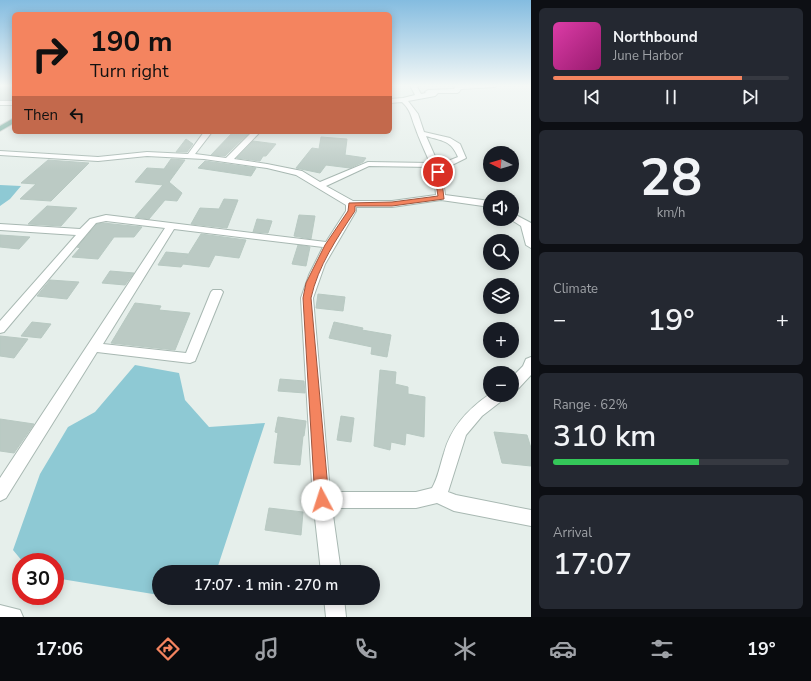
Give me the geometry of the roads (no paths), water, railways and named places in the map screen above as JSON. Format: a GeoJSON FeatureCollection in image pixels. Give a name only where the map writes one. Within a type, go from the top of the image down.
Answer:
{"type":"FeatureCollection","features":[{"type":"Feature","properties":{"kind":"main road"},"geometry":{"type":"LineString","coordinates":[[0,129],[12,121]]}},
{"type":"Feature","properties":{"kind":"street"},"geometry":{"type":"LineString","coordinates":[[414,114],[438,172],[441,197]]}},
{"type":"Feature","properties":{"kind":"street"},"geometry":{"type":"LineString","coordinates":[[320,185],[368,164],[434,164],[449,163],[462,158],[457,146],[446,140],[421,133]]}},
{"type":"Feature","properties":{"kind":"street"},"geometry":{"type":"LineString","coordinates":[[190,156],[206,134]]}},
{"type":"Feature","properties":{"kind":"street"},"geometry":{"type":"LineString","coordinates":[[228,160],[254,134]]}},
{"type":"Feature","properties":{"kind":"street"},"geometry":{"type":"LineString","coordinates":[[0,153],[98,159],[148,154],[190,156],[228,160],[299,172],[351,204],[392,204],[441,197],[483,203]]}},
{"type":"Feature","properties":{"kind":"street"},"geometry":{"type":"LineString","coordinates":[[330,565],[322,500],[307,298],[310,283],[329,245],[351,211],[351,204]]}},
{"type":"Feature","properties":{"kind":"street"},"geometry":{"type":"LineString","coordinates":[[0,329],[82,232],[93,221],[99,218],[329,245]]}},
{"type":"Feature","properties":{"kind":"street"},"geometry":{"type":"LineString","coordinates":[[519,220],[529,225],[531,245]]}},
{"type":"Feature","properties":{"kind":"street"},"geometry":{"type":"LineString","coordinates":[[0,493],[171,226]]}},
{"type":"Feature","properties":{"kind":"street"},"geometry":{"type":"LineString","coordinates":[[0,227],[82,232]]}},
{"type":"Feature","properties":{"kind":"street"},"geometry":{"type":"LineString","coordinates":[[93,347],[190,358],[217,292]]}},
{"type":"Feature","properties":{"kind":"street"},"geometry":{"type":"LineString","coordinates":[[519,379],[529,368],[531,362]]}},
{"type":"Feature","properties":{"kind":"street"},"geometry":{"type":"LineString","coordinates":[[322,500],[416,500],[428,499],[438,495],[447,475],[453,447],[464,425],[476,411],[489,402]]}},
{"type":"Feature","properties":{"kind":"street"},"geometry":{"type":"LineString","coordinates":[[438,495],[454,503],[531,518]]}},
{"type":"Feature","properties":{"kind":"street"},"geometry":{"type":"LineString","coordinates":[[335,605],[336,617]]}},
{"type":"Feature","properties":{"kind":"street"},"geometry":{"type":"LineString","coordinates":[[0,615],[13,617]]}},
{"type":"Feature","properties":{"kind":"water"},"geometry":{"type":"Polygon","coordinates":[[[0,185],[21,186],[10,199],[0,206],[0,185]]]}},
{"type":"Feature","properties":{"kind":"water"},"geometry":{"type":"Polygon","coordinates":[[[135,365],[179,373],[185,400],[209,427],[265,423],[218,565],[152,565],[152,594],[64,579],[64,553],[16,553],[13,550],[40,474],[68,427],[95,412],[135,365]]]}}]}
